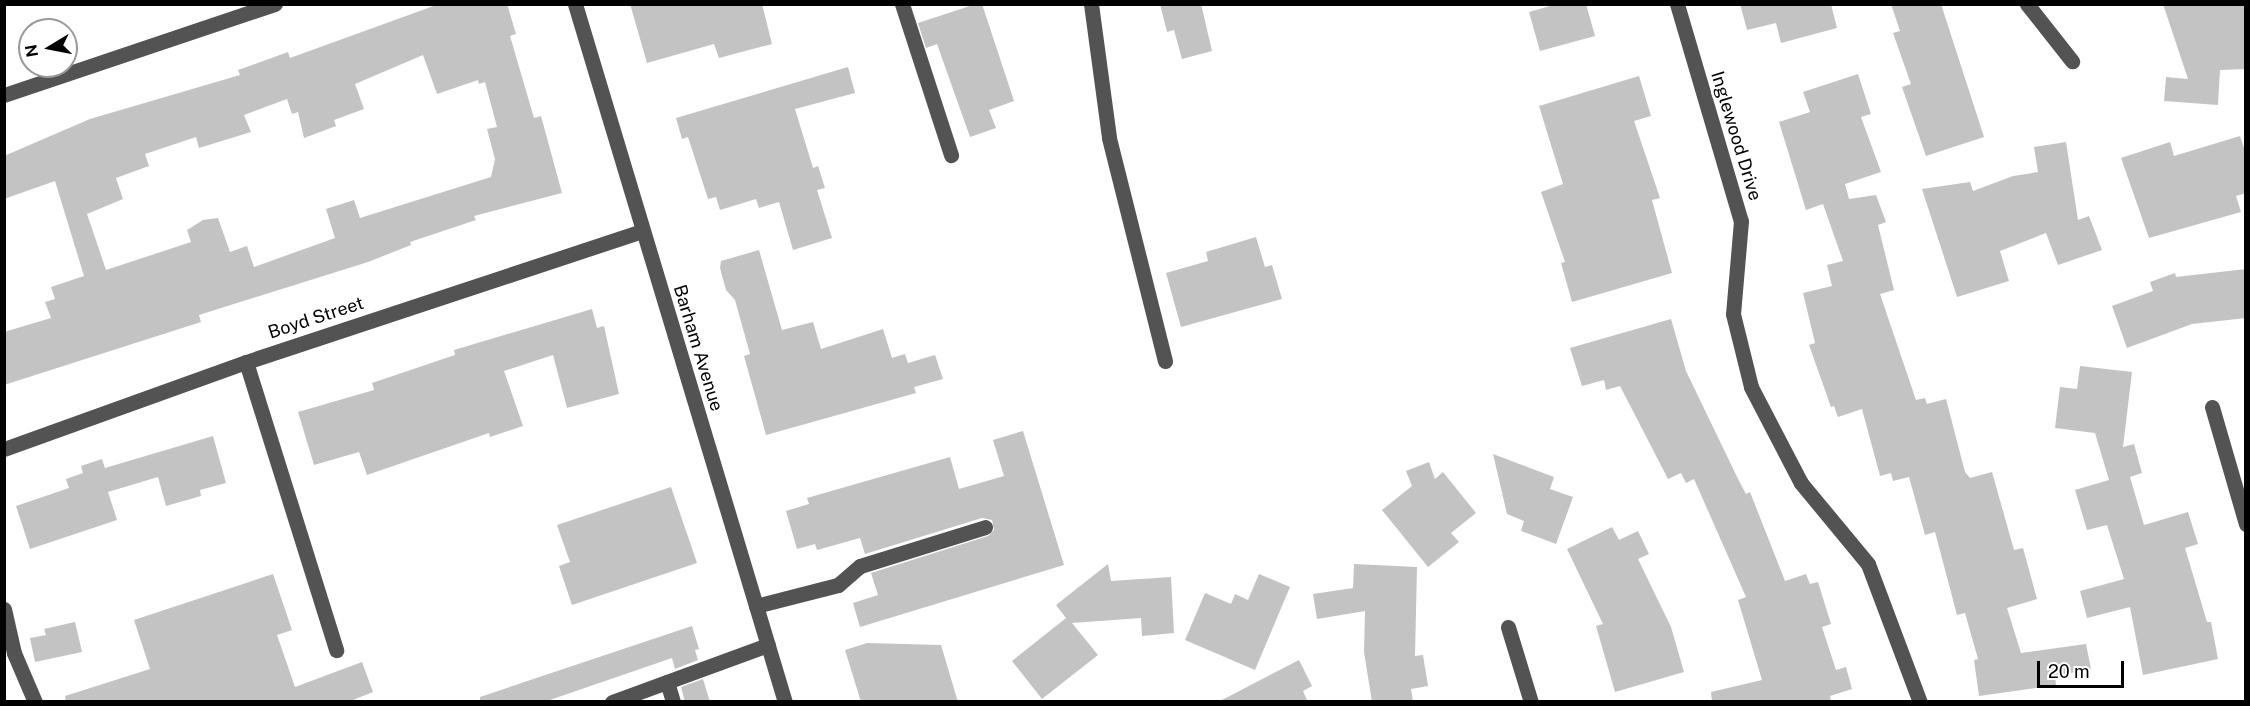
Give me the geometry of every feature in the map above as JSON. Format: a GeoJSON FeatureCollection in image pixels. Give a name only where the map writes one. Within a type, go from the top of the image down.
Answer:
{"type":"FeatureCollection","features":[{"type":"Feature","properties":{"kind":"street"},"geometry":{"type":"LineString","coordinates":[[4,95],[275,4]]}},
{"type":"Feature","properties":{"kind":"street","name":"Barham Avenue"},"geometry":{"type":"LineString","coordinates":[[575,4],[641,231],[785,702]]}},
{"type":"Feature","properties":{"kind":"street"},"geometry":{"type":"LineString","coordinates":[[902,4],[951,155]]}},
{"type":"Feature","properties":{"kind":"street"},"geometry":{"type":"LineString","coordinates":[[1091,4],[1109,138],[1165,361]]}},
{"type":"Feature","properties":{"kind":"street","name":"Inglewood Drive"},"geometry":{"type":"LineString","coordinates":[[1677,4],[1741,221],[1733,314],[1750,387],[1801,483],[1868,564],[1920,702]]}},
{"type":"Feature","properties":{"kind":"street"},"geometry":{"type":"LineString","coordinates":[[2027,4],[2072,61]]}},
{"type":"Feature","properties":{"kind":"street","name":"Boyd Street"},"geometry":{"type":"LineString","coordinates":[[4,448],[246,362],[641,231]]}},
{"type":"Feature","properties":{"kind":"street"},"geometry":{"type":"LineString","coordinates":[[246,362],[336,650]]}},
{"type":"Feature","properties":{"kind":"street"},"geometry":{"type":"LineString","coordinates":[[2212,407],[2246,524]]}},
{"type":"Feature","properties":{"kind":"street"},"geometry":{"type":"LineString","coordinates":[[756,606],[838,585],[860,566],[985,527]]}},
{"type":"Feature","properties":{"kind":"street"},"geometry":{"type":"LineString","coordinates":[[4,609],[14,653],[34,702]]}},
{"type":"Feature","properties":{"kind":"street"},"geometry":{"type":"LineString","coordinates":[[1508,627],[1531,702]]}},
{"type":"Feature","properties":{"kind":"street"},"geometry":{"type":"LineString","coordinates":[[612,702],[768,645]]}},
{"type":"Feature","properties":{"kind":"street"},"geometry":{"type":"LineString","coordinates":[[666,682],[673,702]]}},
{"type":"Feature","properties":{"kind":"building"},"geometry":{"type":"Polygon","coordinates":[[[439,4],[507,4],[516,34],[510,36],[534,118],[541,116],[562,193],[474,216],[476,220],[410,242],[411,245],[368,262],[199,315],[201,322],[4,385],[4,332],[51,318],[45,302],[55,299],[51,287],[84,276],[55,181],[4,199],[4,156],[90,119],[240,75],[238,70],[288,52],[290,58],[439,4]],[[423,55],[355,84],[364,109],[334,120],[336,126],[304,138],[298,112],[292,114],[287,99],[244,115],[251,132],[199,148],[196,137],[145,154],[149,166],[116,178],[123,199],[87,214],[106,270],[191,242],[187,230],[203,220],[218,218],[230,252],[247,246],[254,267],[335,238],[326,209],[354,200],[360,218],[491,177],[495,159],[487,129],[497,127],[485,82],[479,84],[478,80],[437,94],[423,55]]]}},
{"type":"Feature","properties":{"kind":"building"},"geometry":{"type":"Polygon","coordinates":[[[630,4],[762,4],[772,44],[719,58],[714,44],[647,63],[630,4]]]}},
{"type":"Feature","properties":{"kind":"building"},"geometry":{"type":"Polygon","coordinates":[[[982,4],[1014,101],[989,110],[996,128],[970,137],[937,44],[926,48],[918,23],[982,4]]]}},
{"type":"Feature","properties":{"kind":"building"},"geometry":{"type":"Polygon","coordinates":[[[1160,4],[1201,4],[1212,51],[1182,59],[1174,30],[1167,32],[1160,4]]]}},
{"type":"Feature","properties":{"kind":"building"},"geometry":{"type":"Polygon","coordinates":[[[1557,4],[1586,4],[1595,36],[1540,51],[1529,12],[1557,4]]]}},
{"type":"Feature","properties":{"kind":"building"},"geometry":{"type":"Polygon","coordinates":[[[1740,4],[1831,4],[1837,28],[1781,43],[1776,23],[1747,30],[1740,4]]]}},
{"type":"Feature","properties":{"kind":"building"},"geometry":{"type":"Polygon","coordinates":[[[1891,4],[1941,4],[1984,137],[1926,156],[1902,87],[1911,84],[1893,33],[1900,31],[1891,4]]]}},
{"type":"Feature","properties":{"kind":"building"},"geometry":{"type":"Polygon","coordinates":[[[2163,4],[2246,4],[2246,69],[2220,70],[2218,105],[2164,101],[2166,77],[2188,79],[2163,4]]]}},
{"type":"Feature","properties":{"kind":"building"},"geometry":{"type":"Polygon","coordinates":[[[848,67],[855,93],[795,109],[813,168],[818,166],[825,188],[817,190],[832,238],[793,250],[779,202],[759,208],[756,199],[720,210],[716,197],[708,199],[688,137],[682,139],[676,118],[848,67]]]}},
{"type":"Feature","properties":{"kind":"building"},"geometry":{"type":"Polygon","coordinates":[[[1858,74],[1871,114],[1861,117],[1881,172],[1845,184],[1849,199],[1876,195],[1886,222],[1878,225],[1894,290],[1880,294],[1916,400],[1925,398],[1927,404],[1946,399],[1965,472],[1970,478],[1992,472],[2014,550],[2023,548],[2037,599],[2007,608],[2021,653],[2086,644],[2091,669],[2055,676],[2056,685],[1979,696],[1974,660],[1978,659],[1965,613],[1957,615],[1935,532],[1925,535],[1909,477],[1893,481],[1891,473],[1880,476],[1862,409],[1838,417],[1834,406],[1831,407],[1809,345],[1815,343],[1803,293],[1832,286],[1827,265],[1843,261],[1823,204],[1806,210],[1779,122],[1810,112],[1803,92],[1858,74]]]}},
{"type":"Feature","properties":{"kind":"building"},"geometry":{"type":"Polygon","coordinates":[[[1639,76],[1651,116],[1634,121],[1660,198],[1652,200],[1672,273],[1572,302],[1561,263],[1565,262],[1541,192],[1563,184],[1539,106],[1639,76]]]}},
{"type":"Feature","properties":{"kind":"building"},"geometry":{"type":"Polygon","coordinates":[[[2240,136],[2246,154],[2246,193],[2236,196],[2241,212],[2149,238],[2121,158],[2170,142],[2174,156],[2240,136]]]}},
{"type":"Feature","properties":{"kind":"building"},"geometry":{"type":"Polygon","coordinates":[[[2066,142],[2078,220],[2089,216],[2102,250],[2058,265],[2046,233],[2000,251],[2009,281],[1957,297],[1922,189],[1970,182],[1973,191],[2013,176],[2038,172],[2034,147],[2066,142]]]}},
{"type":"Feature","properties":{"kind":"building"},"geometry":{"type":"Polygon","coordinates":[[[1256,237],[1265,267],[1272,265],[1282,299],[1181,327],[1166,273],[1208,261],[1206,252],[1256,237]]]}},
{"type":"Feature","properties":{"kind":"building"},"geometry":{"type":"Polygon","coordinates":[[[759,250],[782,330],[813,322],[821,349],[883,329],[892,358],[905,354],[908,363],[935,355],[943,379],[914,387],[916,393],[766,435],[744,356],[750,354],[735,300],[726,290],[720,268],[721,261],[759,250]]]}},
{"type":"Feature","properties":{"kind":"building"},"geometry":{"type":"Polygon","coordinates":[[[2246,269],[2246,318],[2192,324],[2127,348],[2112,306],[2153,291],[2150,282],[2175,273],[2176,277],[2246,269]]]}},
{"type":"Feature","properties":{"kind":"building"},"geometry":{"type":"Polygon","coordinates":[[[592,309],[597,328],[604,326],[619,394],[567,408],[553,355],[504,371],[523,426],[490,437],[489,433],[367,475],[359,452],[314,465],[298,412],[374,390],[372,383],[455,355],[454,350],[592,309]]]}},
{"type":"Feature","properties":{"kind":"building"},"geometry":{"type":"Polygon","coordinates":[[[1671,319],[1686,371],[1739,481],[1746,494],[1750,492],[1785,581],[1806,574],[1810,584],[1818,582],[1831,624],[1822,627],[1836,670],[1846,667],[1852,689],[1830,696],[1831,702],[1712,702],[1711,692],[1762,680],[1738,600],[1746,597],[1694,479],[1686,483],[1681,473],[1668,479],[1620,386],[1606,390],[1604,380],[1582,386],[1570,348],[1671,319]]]}},
{"type":"Feature","properties":{"kind":"building"},"geometry":{"type":"Polygon","coordinates":[[[2080,366],[2132,372],[2123,447],[2134,444],[2142,473],[2130,477],[2144,525],[2188,512],[2198,544],[2185,548],[2207,622],[2211,622],[2218,659],[2143,675],[2130,607],[2087,618],[2080,591],[2124,579],[2107,525],[2087,530],[2075,490],[2109,480],[2095,433],[2055,428],[2060,387],[2077,389],[2080,366]]]}},
{"type":"Feature","properties":{"kind":"building"},"geometry":{"type":"Polygon","coordinates":[[[1023,431],[1064,565],[860,627],[853,603],[878,595],[871,573],[988,536],[994,530],[992,520],[982,518],[865,554],[860,538],[817,550],[815,544],[797,549],[786,511],[809,504],[807,498],[950,457],[959,489],[1004,476],[993,440],[1023,431]]]}},
{"type":"Feature","properties":{"kind":"building"},"geometry":{"type":"Polygon","coordinates":[[[213,436],[226,483],[200,490],[201,496],[166,506],[158,477],[108,492],[117,520],[30,549],[16,506],[69,488],[66,479],[83,473],[81,466],[102,459],[105,468],[213,436]]]}},
{"type":"Feature","properties":{"kind":"building"},"geometry":{"type":"Polygon","coordinates":[[[1493,454],[1554,477],[1550,489],[1573,497],[1556,544],[1521,531],[1524,521],[1507,514],[1493,454]]]}},
{"type":"Feature","properties":{"kind":"building"},"geometry":{"type":"Polygon","coordinates":[[[1429,462],[1435,479],[1443,472],[1476,513],[1451,533],[1459,542],[1428,567],[1382,510],[1412,486],[1406,471],[1429,462]]]}},
{"type":"Feature","properties":{"kind":"building"},"geometry":{"type":"Polygon","coordinates":[[[671,487],[697,563],[572,605],[559,566],[570,562],[557,525],[671,487]]]}},
{"type":"Feature","properties":{"kind":"building"},"geometry":{"type":"Polygon","coordinates":[[[1612,527],[1619,540],[1638,531],[1649,554],[1638,559],[1671,627],[1684,672],[1615,692],[1596,626],[1603,624],[1567,549],[1612,527]]]}},
{"type":"Feature","properties":{"kind":"building"},"geometry":{"type":"Polygon","coordinates":[[[1108,564],[1111,581],[1171,577],[1174,633],[1142,636],[1141,618],[1072,623],[1098,655],[1042,699],[1012,661],[1066,618],[1056,605],[1108,564]]]}},
{"type":"Feature","properties":{"kind":"building"},"geometry":{"type":"Polygon","coordinates":[[[1354,564],[1417,567],[1415,656],[1423,655],[1428,686],[1411,689],[1413,702],[1372,702],[1364,652],[1365,611],[1317,619],[1313,594],[1353,588],[1354,564]]]}},
{"type":"Feature","properties":{"kind":"building"},"geometry":{"type":"Polygon","coordinates":[[[273,574],[292,630],[277,635],[295,687],[362,662],[373,692],[348,702],[66,702],[65,696],[150,669],[134,620],[273,574]]]}},
{"type":"Feature","properties":{"kind":"building"},"geometry":{"type":"Polygon","coordinates":[[[1259,574],[1290,587],[1255,670],[1185,640],[1205,593],[1231,604],[1235,594],[1248,600],[1259,574]]]}},
{"type":"Feature","properties":{"kind":"building"},"geometry":{"type":"Polygon","coordinates":[[[75,622],[82,652],[35,662],[30,638],[46,635],[44,629],[75,622]]]}},
{"type":"Feature","properties":{"kind":"building"},"geometry":{"type":"Polygon","coordinates":[[[692,626],[699,649],[695,650],[698,660],[675,669],[672,658],[544,702],[480,702],[480,697],[692,626]]]}},
{"type":"Feature","properties":{"kind":"building"},"geometry":{"type":"Polygon","coordinates":[[[867,643],[941,645],[958,702],[861,702],[845,650],[867,643]]]}},
{"type":"Feature","properties":{"kind":"building"},"geometry":{"type":"Polygon","coordinates":[[[1299,660],[1312,686],[1303,691],[1308,702],[1218,702],[1299,660]]]}},
{"type":"Feature","properties":{"kind":"building"},"geometry":{"type":"Polygon","coordinates":[[[703,679],[710,702],[685,702],[681,687],[703,679]]]}}]}
